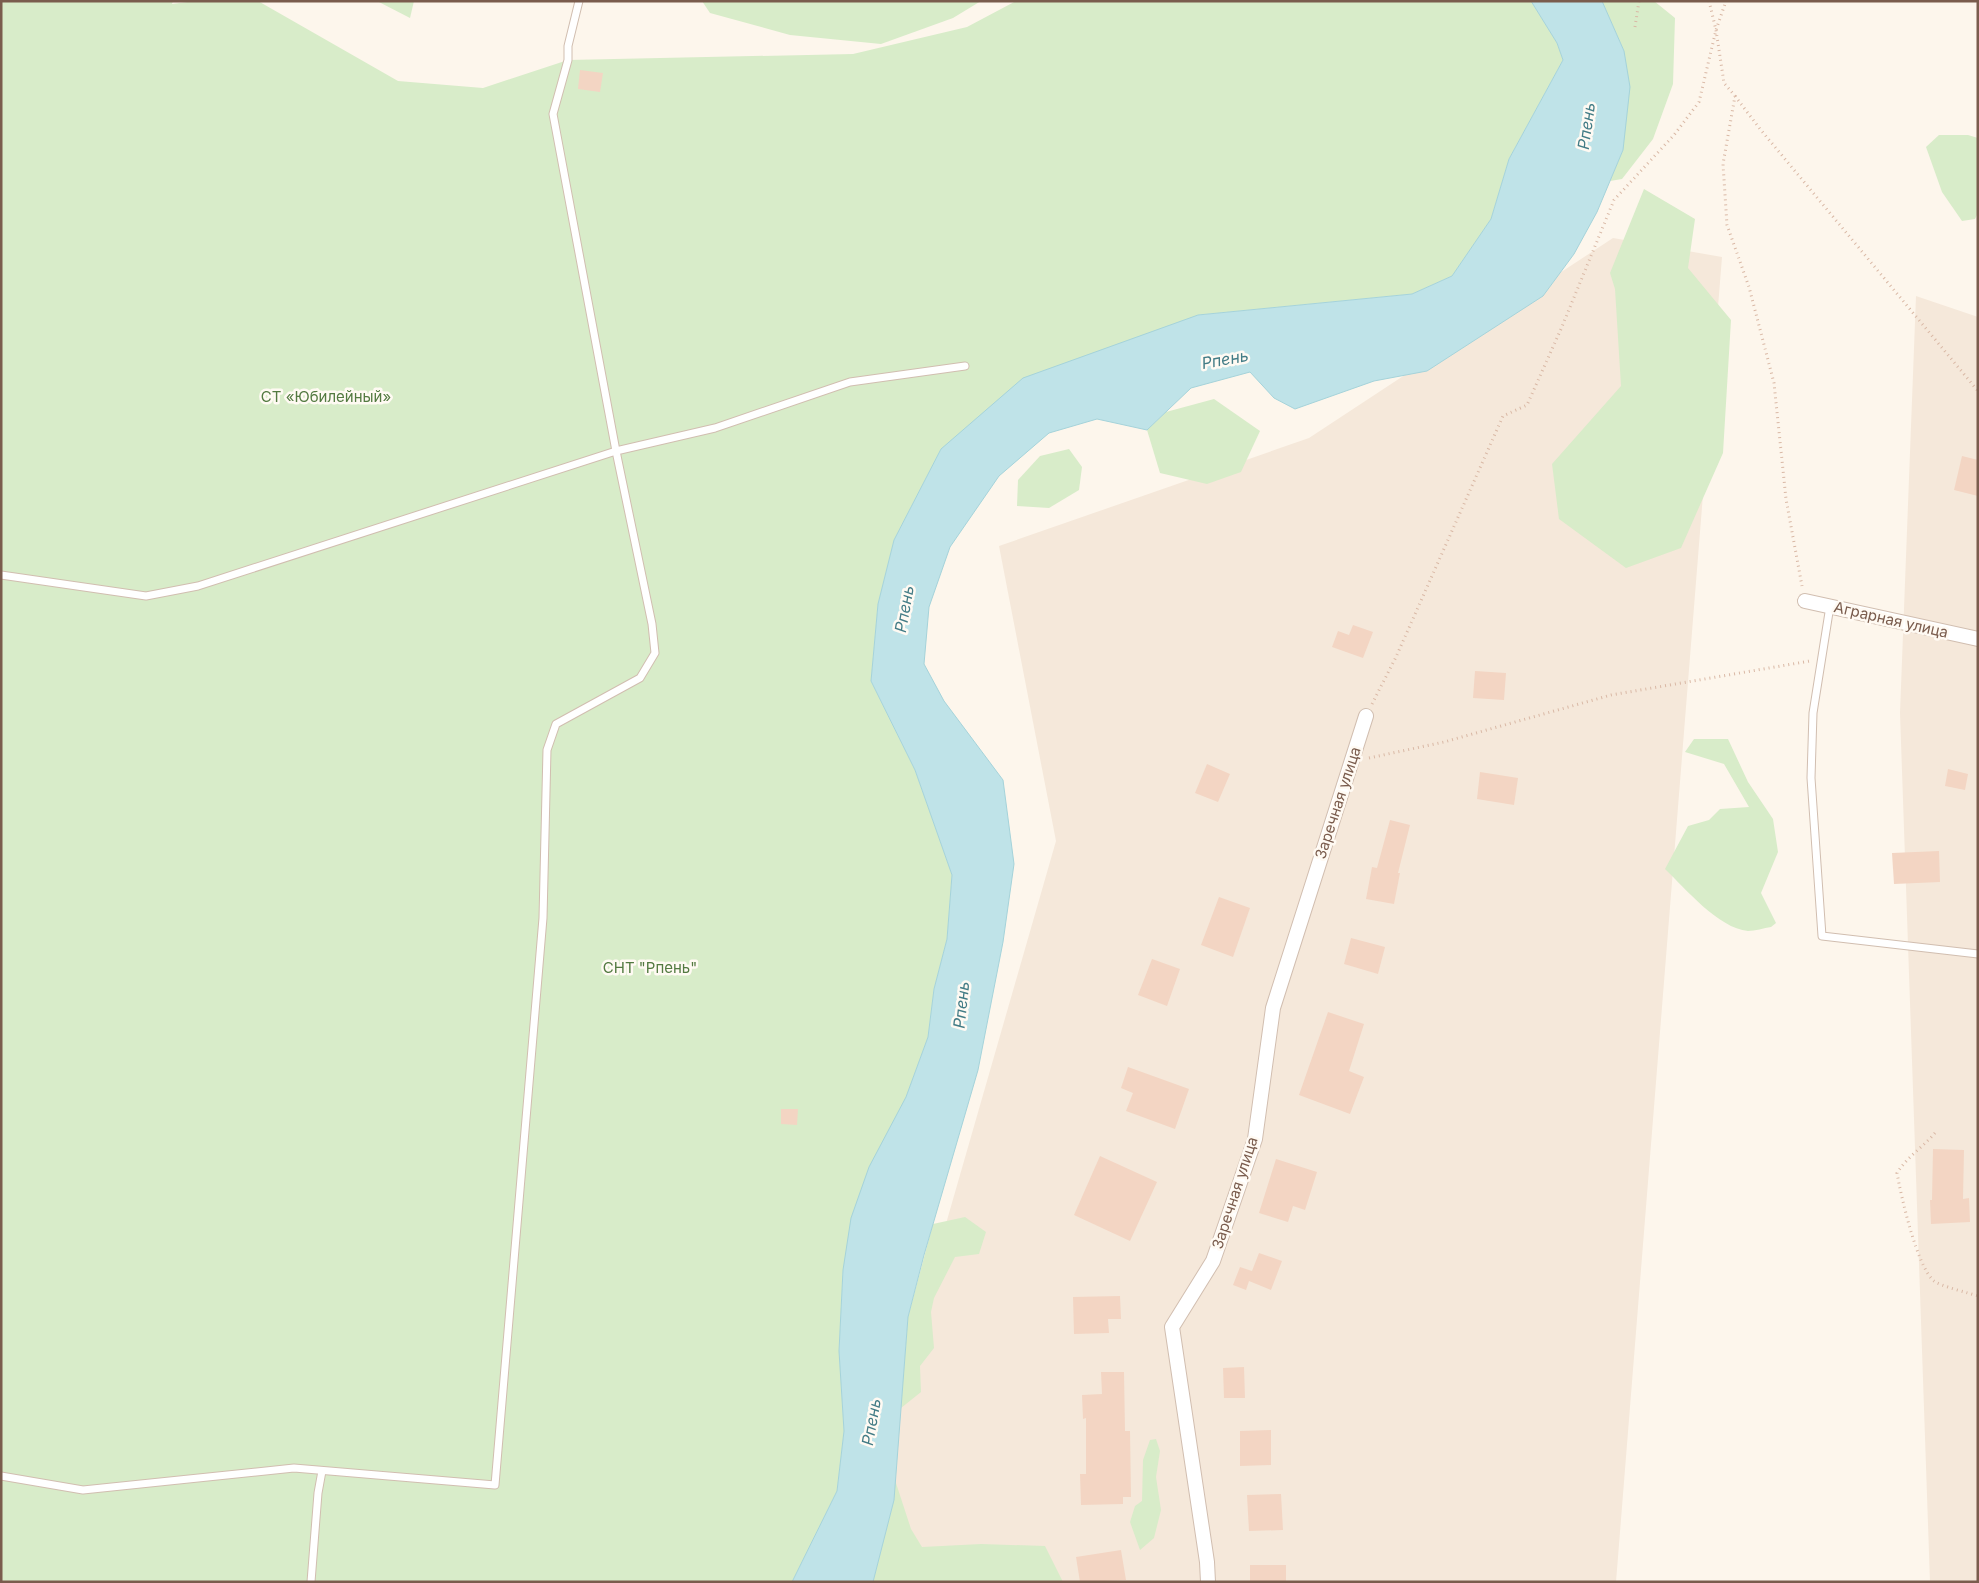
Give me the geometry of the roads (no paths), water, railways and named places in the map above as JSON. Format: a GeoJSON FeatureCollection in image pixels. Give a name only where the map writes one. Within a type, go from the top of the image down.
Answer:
{"type":"FeatureCollection","features":[{"type":"Feature","properties":{"kind":"street","name":"Аграрная улица"},"geometry":{"type":"LineString","coordinates":[[1805,601],[1978,639]]}},
{"type":"Feature","properties":{"kind":"street","name":"Заречная улица"},"geometry":{"type":"LineString","coordinates":[[1208,1582],[1207,1562],[1172,1327],[1213,1261],[1255,1138],[1273,1008],[1366,716]]}},
{"type":"Feature","properties":{"kind":"lane"},"geometry":{"type":"LineString","coordinates":[[1,1476],[84,1490],[294,1468],[495,1485],[542,918],[547,750],[556,724],[640,678],[654,653],[652,624],[616,451],[553,114],[568,60],[568,46],[579,1]]}},
{"type":"Feature","properties":{"kind":"lane"},"geometry":{"type":"LineString","coordinates":[[1,575],[146,596],[198,586],[616,451],[715,428],[850,382],[966,366]]}},
{"type":"Feature","properties":{"kind":"lane"},"geometry":{"type":"LineString","coordinates":[[1830,606],[1813,713],[1810,778],[1822,936],[1978,954]]}},
{"type":"Feature","properties":{"kind":"lane"},"geometry":{"type":"LineString","coordinates":[[311,1582],[318,1493],[322,1471]]}},
{"type":"Feature","properties":{"kind":"water","name":"Рпень"},"geometry":{"type":"Polygon","coordinates":[[[1531,1],[1602,1],[1624,51],[1630,87],[1623,150],[1597,212],[1574,254],[1543,296],[1427,371],[1374,381],[1295,409],[1274,398],[1250,372],[1191,388],[1147,430],[1097,419],[1049,433],[999,476],[950,547],[929,607],[924,664],[944,701],[1003,780],[1014,864],[1003,942],[978,1070],[924,1255],[908,1317],[894,1500],[873,1582],[792,1582],[837,1491],[844,1431],[839,1351],[843,1270],[851,1218],[869,1167],[906,1097],[928,1037],[934,989],[947,939],[952,875],[915,770],[871,681],[878,604],[894,540],[941,449],[1023,378],[1198,315],[1412,294],[1452,276],[1491,219],[1509,159],[1563,60],[1557,43],[1531,1]]]}},
{"type":"Feature","properties":{"kind":"park label","name":"СТ «Юбилейный»"},"geometry":{"type":"Point","coordinates":[326,397]}},
{"type":"Feature","properties":{"kind":"park label","name":"СНТ \"Рпень\""},"geometry":{"type":"Point","coordinates":[650,968]}}]}
